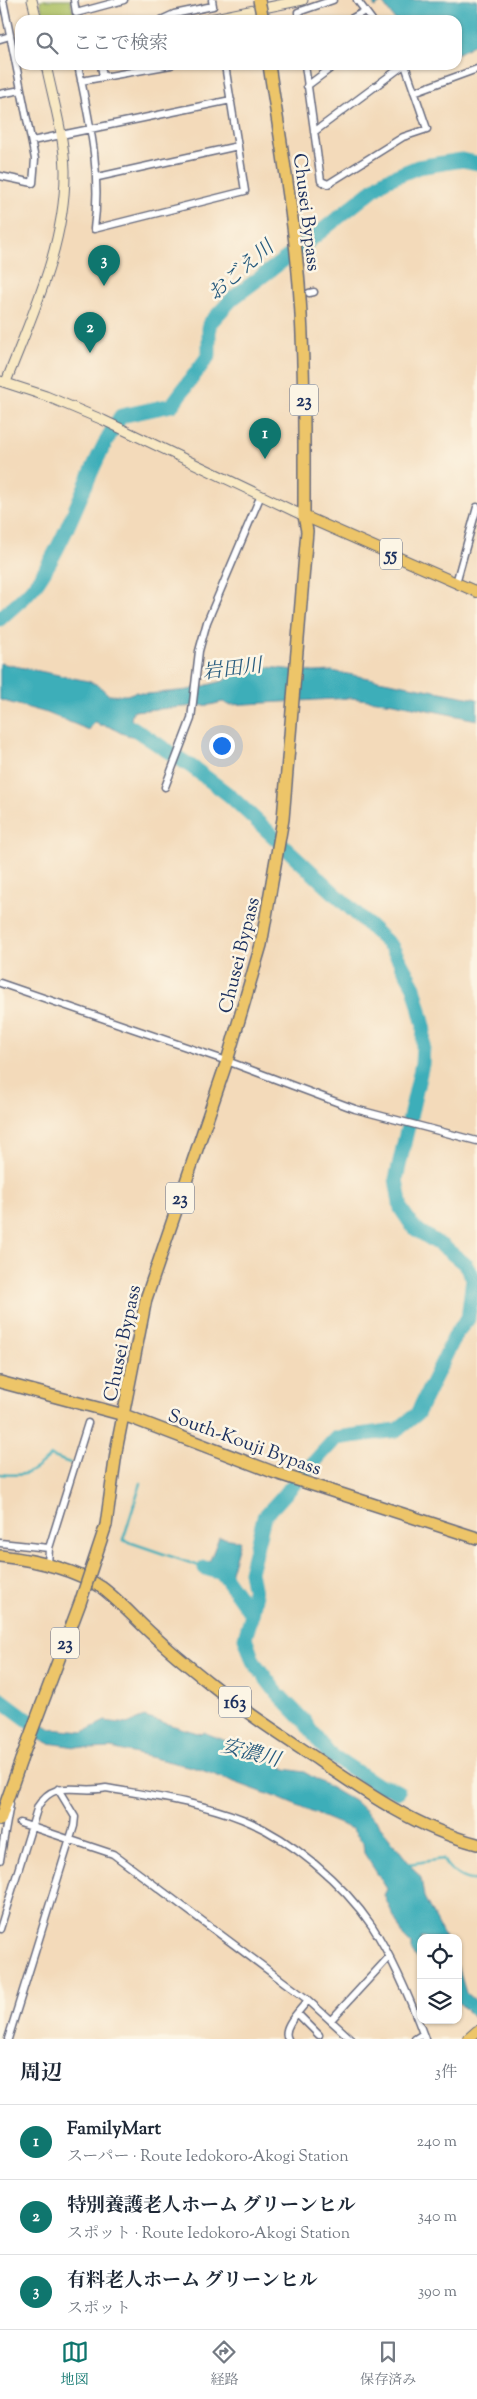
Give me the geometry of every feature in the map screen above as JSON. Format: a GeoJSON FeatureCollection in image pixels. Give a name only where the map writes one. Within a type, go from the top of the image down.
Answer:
{"type":"FeatureCollection","features":[{"type":"Feature","properties":{"kind":"highway"},"geometry":{"type":"LineString","coordinates":[[259,0],[262,15]]}},
{"type":"Feature","properties":{"kind":"highway","name":"Chusei Bypass"},"geometry":{"type":"LineString","coordinates":[[0,1820],[80,1604],[106,1525],[113,1470],[146,1299],[227,1061],[261,945],[283,819],[307,531],[304,516],[304,399],[299,284],[292,215],[271,70]]}},
{"type":"Feature","properties":{"kind":"highway","name":"South-Kouji Bypass"},"geometry":{"type":"LineString","coordinates":[[0,1382],[124,1416],[273,1472],[477,1538]]}},
{"type":"Feature","properties":{"kind":"highway","name":"163"},"geometry":{"type":"LineString","coordinates":[[0,1556],[48,1565],[77,1575],[100,1586],[161,1643],[214,1686],[365,1792],[433,1830],[477,1844]]}},
{"type":"Feature","properties":{"kind":"main road","name":"55"},"geometry":{"type":"LineString","coordinates":[[304,516],[477,592]]}},
{"type":"Feature","properties":{"kind":"main road"},"geometry":{"type":"LineString","coordinates":[[468,2039],[477,2031]]}},
{"type":"Feature","properties":{"kind":"street"},"geometry":{"type":"LineString","coordinates":[[3,0],[15,58]]}},
{"type":"Feature","properties":{"kind":"street"},"geometry":{"type":"LineString","coordinates":[[32,0],[35,15]]}},
{"type":"Feature","properties":{"kind":"street"},"geometry":{"type":"LineString","coordinates":[[74,0],[77,15]]}},
{"type":"Feature","properties":{"kind":"street"},"geometry":{"type":"LineString","coordinates":[[80,15],[124,0]]}},
{"type":"Feature","properties":{"kind":"street"},"geometry":{"type":"LineString","coordinates":[[172,15],[212,6],[212,0]]}},
{"type":"Feature","properties":{"kind":"street"},"geometry":{"type":"LineString","coordinates":[[230,15],[303,0]]}},
{"type":"Feature","properties":{"kind":"street"},"geometry":{"type":"LineString","coordinates":[[298,15],[298,12],[333,0]]}},
{"type":"Feature","properties":{"kind":"street"},"geometry":{"type":"LineString","coordinates":[[357,0],[368,15]]}},
{"type":"Feature","properties":{"kind":"street"},"geometry":{"type":"LineString","coordinates":[[358,15],[365,11]]}},
{"type":"Feature","properties":{"kind":"street"},"geometry":{"type":"LineString","coordinates":[[0,39],[10,36]]}},
{"type":"Feature","properties":{"kind":"street"},"geometry":{"type":"LineString","coordinates":[[0,176],[34,183],[35,159],[18,70]]}},
{"type":"Feature","properties":{"kind":"street"},"geometry":{"type":"LineString","coordinates":[[47,70],[65,170],[59,233],[45,277],[3,382],[46,396],[103,420],[304,516]]}},
{"type":"Feature","properties":{"kind":"street"},"geometry":{"type":"LineString","coordinates":[[79,70],[91,128],[98,177],[98,202],[94,228],[245,190],[226,70]]}},
{"type":"Feature","properties":{"kind":"street"},"geometry":{"type":"LineString","coordinates":[[102,70],[103,77]]}},
{"type":"Feature","properties":{"kind":"street"},"geometry":{"type":"LineString","coordinates":[[81,81],[143,70]]}},
{"type":"Feature","properties":{"kind":"street"},"geometry":{"type":"LineString","coordinates":[[305,70],[321,181],[328,184],[403,137],[427,129],[406,70]]}},
{"type":"Feature","properties":{"kind":"street"},"geometry":{"type":"LineString","coordinates":[[307,86],[328,70]]}},
{"type":"Feature","properties":{"kind":"street"},"geometry":{"type":"LineString","coordinates":[[314,132],[397,70]]}},
{"type":"Feature","properties":{"kind":"street"},"geometry":{"type":"LineString","coordinates":[[414,92],[476,71]]}},
{"type":"Feature","properties":{"kind":"street"},"geometry":{"type":"LineString","coordinates":[[0,94],[22,90]]}},
{"type":"Feature","properties":{"kind":"street"},"geometry":{"type":"LineString","coordinates":[[32,141],[231,100]]}},
{"type":"Feature","properties":{"kind":"street"},"geometry":{"type":"LineString","coordinates":[[98,177],[238,146]]}},
{"type":"Feature","properties":{"kind":"street"},"geometry":{"type":"LineString","coordinates":[[165,787],[185,741],[192,715],[199,651],[207,622],[262,495]]}},
{"type":"Feature","properties":{"kind":"street"},"geometry":{"type":"LineString","coordinates":[[456,583],[477,507]]}},
{"type":"Feature","properties":{"kind":"street"},"geometry":{"type":"LineString","coordinates":[[0,982],[227,1061],[355,1109],[477,1141]]}},
{"type":"Feature","properties":{"kind":"street"},"geometry":{"type":"LineString","coordinates":[[48,1565],[49,1548],[88,1423]]}},
{"type":"Feature","properties":{"kind":"street"},"geometry":{"type":"LineString","coordinates":[[0,1543],[49,1548]]}},
{"type":"Feature","properties":{"kind":"street"},"geometry":{"type":"LineString","coordinates":[[0,1804],[14,1783]]}},
{"type":"Feature","properties":{"kind":"street"},"geometry":{"type":"LineString","coordinates":[[0,1860],[14,1783]]}},
{"type":"Feature","properties":{"kind":"street"},"geometry":{"type":"LineString","coordinates":[[0,1929],[38,1806],[46,1794],[58,1789],[91,1791],[106,1788],[182,1802],[225,1813],[261,1828],[313,1863],[336,1884],[371,1926],[389,1957],[420,2037]]}},
{"type":"Feature","properties":{"kind":"street"},"geometry":{"type":"LineString","coordinates":[[8,2039],[70,1840],[75,1817],[58,1789]]}},
{"type":"Feature","properties":{"kind":"street"},"geometry":{"type":"LineString","coordinates":[[20,1822],[113,1854],[308,2000],[351,2039]]}},
{"type":"Feature","properties":{"kind":"street"},"geometry":{"type":"LineString","coordinates":[[331,2020],[389,1957]]}},
{"type":"Feature","properties":{"kind":"street"},"geometry":{"type":"LineString","coordinates":[[288,2039],[286,2035],[287,2028],[308,2000]]}},
{"type":"Feature","properties":{"kind":"street"},"geometry":{"type":"LineString","coordinates":[[298,2014],[319,2035]]}},
{"type":"Feature","properties":{"kind":"green space"},"geometry":{"type":"Polygon","coordinates":[[[40,0],[70,0],[74,15],[43,15],[40,0]]]}},
{"type":"Feature","properties":{"kind":"water"},"geometry":{"type":"Polygon","coordinates":[[[378,0],[477,0],[477,43],[462,51],[462,15],[391,15],[382,2],[375,7],[373,3],[378,0]]]}},
{"type":"Feature","properties":{"kind":"water"},"geometry":{"type":"Polygon","coordinates":[[[0,663],[88,681],[98,685],[109,695],[188,690],[223,681],[249,665],[314,672],[332,671],[477,699],[477,720],[394,703],[351,698],[229,705],[223,702],[210,705],[133,711],[131,719],[154,745],[123,734],[108,726],[100,725],[95,721],[89,730],[47,713],[0,700],[0,663]]]}},
{"type":"Feature","properties":{"kind":"water"},"geometry":{"type":"Polygon","coordinates":[[[219,1537],[240,1541],[229,1579],[237,1587],[232,1591],[217,1577],[205,1573],[219,1537]]]}},
{"type":"Feature","properties":{"kind":"water"},"geometry":{"type":"Polygon","coordinates":[[[13,1705],[51,1729],[83,1732],[105,1721],[127,1724],[144,1717],[201,1734],[203,1732],[268,1757],[285,1769],[304,1772],[357,1803],[377,1822],[421,1878],[424,1897],[443,1934],[417,1934],[417,1959],[411,1950],[411,1944],[403,1936],[386,1900],[384,1895],[387,1889],[364,1853],[363,1843],[352,1829],[278,1798],[196,1768],[111,1748],[89,1749],[40,1740],[13,1705]]]}},
{"type":"Feature","properties":{"kind":"water"},"geometry":{"type":"Polygon","coordinates":[[[462,1980],[466,1993],[477,2003],[477,2021],[462,2006],[462,1980]]]}},
{"type":"Feature","properties":{"kind":"waterway","name":"おごえ川"},"geometry":{"type":"LineString","coordinates":[[0,619],[30,591],[50,561],[71,520],[99,456],[121,416],[172,405],[209,355],[209,324],[233,298],[384,181],[418,167],[462,160],[477,163]]}},
{"type":"Feature","properties":{"kind":"waterway"},"geometry":{"type":"LineString","coordinates":[[133,728],[192,767],[229,795],[392,947],[414,987],[424,1026],[422,1064],[396,1179],[401,1209],[414,1228],[445,1248],[465,1264],[473,1278],[468,1319],[457,1332],[417,1414],[397,1430],[336,1438],[264,1517],[250,1572],[255,1598],[252,1615]]}},
{"type":"Feature","properties":{"kind":"waterway"},"geometry":{"type":"LineString","coordinates":[[0,1474],[16,1475],[28,1473],[51,1456],[70,1463]]}},
{"type":"Feature","properties":{"kind":"waterway"},"geometry":{"type":"LineString","coordinates":[[141,1483],[123,1540],[205,1568]]}},
{"type":"Feature","properties":{"kind":"waterway"},"geometry":{"type":"LineString","coordinates":[[205,1568],[222,1573],[252,1615],[245,1638],[253,1661],[277,1693],[304,1721],[328,1753],[380,1787],[388,1787],[398,1792]]}},
{"type":"Feature","properties":{"kind":"waterway","name":"安濃川"},"geometry":{"type":"LineString","coordinates":[[0,1699],[35,1725]]}},
{"type":"Feature","properties":{"kind":"waterway"},"geometry":{"type":"LineString","coordinates":[[408,1864],[443,1859],[457,1875],[477,1880]]}},
{"type":"Feature","properties":{"kind":"place","name":"有料老人ホーム グリーンヒル"},"geometry":{"type":"Point","coordinates":[104,286]}},
{"type":"Feature","properties":{"kind":"place","name":"特別養護老人ホーム グリーンヒル"},"geometry":{"type":"Point","coordinates":[90,353]}},
{"type":"Feature","properties":{"kind":"place","name":"FamilyMart"},"geometry":{"type":"Point","coordinates":[265,459]}},
{"type":"Feature","properties":{"kind":"water label","name":"岩田川"},"geometry":{"type":"Point","coordinates":[232,668]}}]}
